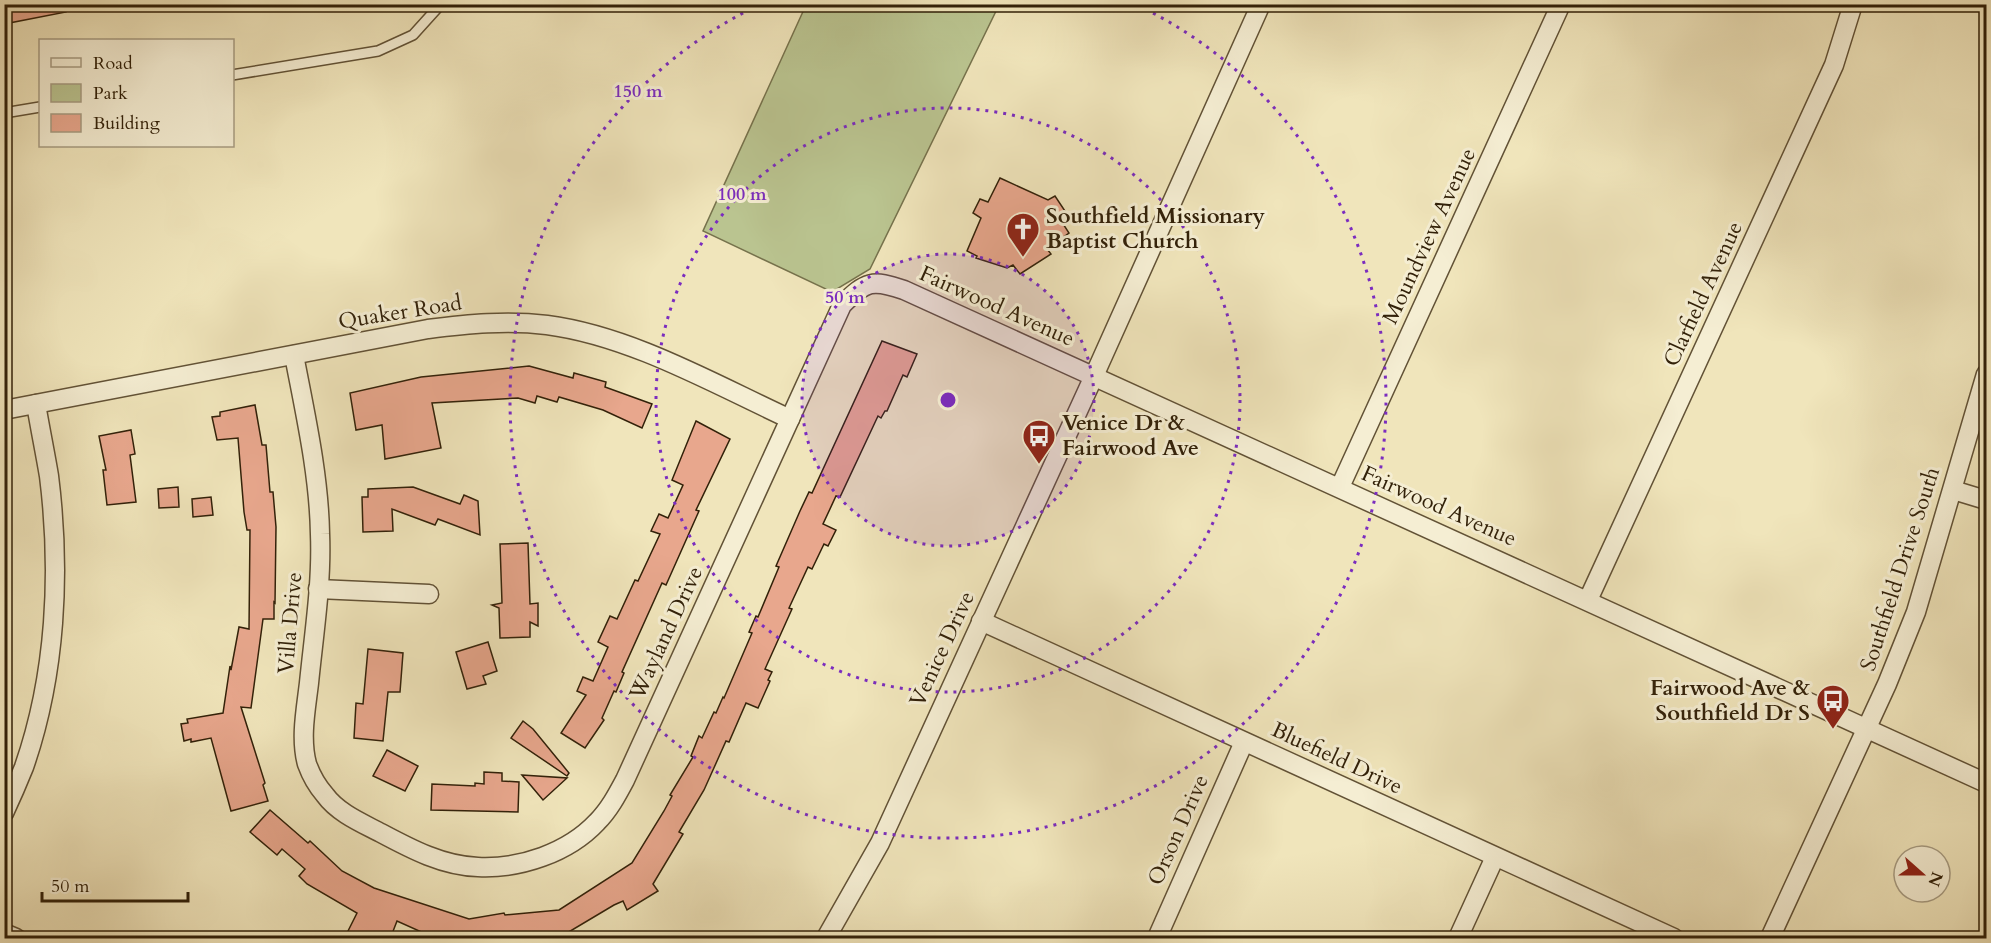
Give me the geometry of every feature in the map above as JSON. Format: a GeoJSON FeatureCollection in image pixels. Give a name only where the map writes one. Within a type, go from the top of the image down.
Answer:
{"type":"FeatureCollection","features":[{"type":"Feature","properties":{"kind":"street","name":"Venice Drive"},"geometry":{"type":"LineString","coordinates":[[826,939],[880,843],[1261,4]]}},
{"type":"Feature","properties":{"kind":"street","name":"Moundview Avenue"},"geometry":{"type":"LineString","coordinates":[[1340,487],[1561,4]]}},
{"type":"Feature","properties":{"kind":"street","name":"Clarfield Avenue"},"geometry":{"type":"LineString","coordinates":[[1588,600],[1834,65],[1853,4]]}},
{"type":"Feature","properties":{"kind":"street","name":"Fairwood Avenue"},"geometry":{"type":"LineString","coordinates":[[870,283],[882,283],[904,290],[1986,783]]}},
{"type":"Feature","properties":{"kind":"street","name":"Wayland Drive"},"geometry":{"type":"LineString","coordinates":[[406,846],[437,859],[465,867],[509,866],[530,861],[559,849],[579,837],[598,821],[613,802],[625,780],[842,305],[859,288],[870,283]]}},
{"type":"Feature","properties":{"kind":"street","name":"Quaker Road"},"geometry":{"type":"LineString","coordinates":[[4,410],[428,328],[512,322],[577,330],[643,351],[790,419]]}},
{"type":"Feature","properties":{"kind":"street","name":"Villa Drive"},"geometry":{"type":"LineString","coordinates":[[294,355],[316,477],[321,534],[318,589],[304,725],[308,764],[315,782],[326,797],[341,810],[406,846]]}},
{"type":"Feature","properties":{"kind":"street","name":"Southfield Drive South"},"geometry":{"type":"LineString","coordinates":[[1770,939],[1887,684],[1916,612],[1986,374]]}},
{"type":"Feature","properties":{"kind":"street"},"geometry":{"type":"LineString","coordinates":[[4,813],[24,766],[40,707],[50,655],[54,610],[55,543],[49,476],[36,404]]}},
{"type":"Feature","properties":{"kind":"street"},"geometry":{"type":"LineString","coordinates":[[1953,490],[1986,500]]}},
{"type":"Feature","properties":{"kind":"street"},"geometry":{"type":"LineString","coordinates":[[318,589],[429,594]]}},
{"type":"Feature","properties":{"kind":"street","name":"Bluefield Drive"},"geometry":{"type":"LineString","coordinates":[[981,621],[1674,939]]}},
{"type":"Feature","properties":{"kind":"street","name":"Orson Drive"},"geometry":{"type":"LineString","coordinates":[[1157,939],[1244,742]]}},
{"type":"Feature","properties":{"kind":"street"},"geometry":{"type":"LineString","coordinates":[[1458,939],[1495,857]]}},
{"type":"Feature","properties":{"kind":"street"},"geometry":{"type":"LineString","coordinates":[[4,933],[16,939]]}},
{"type":"Feature","properties":{"kind":"lane"},"geometry":{"type":"LineString","coordinates":[[234,75],[378,51],[412,35],[441,4]]}},
{"type":"Feature","properties":{"kind":"lane"},"geometry":{"type":"LineString","coordinates":[[4,113],[39,107]]}},
{"type":"Feature","properties":{"kind":"green space"},"geometry":{"type":"Polygon","coordinates":[[[806,5],[999,5],[870,269],[832,292],[703,231],[806,5]]]}},
{"type":"Feature","properties":{"kind":"building"},"geometry":{"type":"Polygon","coordinates":[[[4,4],[65,4],[66,12],[4,24],[4,4]]]}},
{"type":"Feature","properties":{"kind":"building"},"geometry":{"type":"Polygon","coordinates":[[[1000,178],[1048,200],[1055,196],[1065,211],[1058,216],[1069,233],[1047,249],[1051,254],[1020,274],[1013,265],[1007,268],[976,258],[977,256],[967,251],[981,218],[973,213],[980,199],[988,202],[1000,178]]]}},
{"type":"Feature","properties":{"kind":"building"},"geometry":{"type":"Polygon","coordinates":[[[882,341],[917,354],[907,377],[903,375],[887,411],[881,418],[878,416],[840,497],[836,496],[823,524],[836,530],[828,546],[824,544],[812,569],[808,567],[789,608],[792,609],[765,669],[772,672],[758,708],[746,703],[729,742],[726,741],[704,790],[679,832],[683,834],[653,884],[658,891],[627,910],[623,901],[614,905],[557,939],[437,939],[397,921],[390,939],[344,939],[357,913],[307,884],[299,876],[305,869],[282,849],[277,855],[250,832],[270,810],[308,843],[310,841],[342,871],[374,888],[469,919],[504,913],[505,915],[559,910],[632,863],[693,757],[691,756],[699,736],[702,738],[714,712],[716,713],[724,698],[800,511],[809,492],[812,493],[882,341]]]}},
{"type":"Feature","properties":{"kind":"building"},"geometry":{"type":"Polygon","coordinates":[[[529,366],[573,378],[574,373],[606,382],[605,387],[652,404],[642,428],[603,410],[559,397],[557,402],[537,396],[535,403],[518,398],[432,403],[441,448],[385,459],[382,425],[356,430],[350,393],[421,377],[529,366]]]}},
{"type":"Feature","properties":{"kind":"building"},"geometry":{"type":"Polygon","coordinates":[[[255,405],[262,445],[266,445],[270,492],[273,492],[276,527],[275,603],[274,619],[263,619],[251,708],[241,707],[265,783],[263,785],[268,801],[231,811],[211,738],[184,741],[181,724],[188,723],[187,719],[223,713],[239,627],[249,629],[250,530],[247,530],[244,512],[238,438],[217,440],[212,417],[220,416],[220,412],[255,405]]]}},
{"type":"Feature","properties":{"kind":"building"},"geometry":{"type":"Polygon","coordinates":[[[696,421],[730,439],[696,510],[699,511],[666,585],[662,583],[622,672],[624,673],[616,692],[614,691],[602,718],[604,720],[585,748],[561,733],[586,695],[577,691],[583,677],[593,681],[608,647],[598,642],[610,616],[617,619],[660,534],[651,531],[659,514],[668,518],[683,485],[672,480],[696,421]]]}},
{"type":"Feature","properties":{"kind":"building"},"geometry":{"type":"Polygon","coordinates":[[[131,430],[135,454],[130,455],[136,502],[107,505],[103,470],[106,470],[99,436],[131,430]]]}},
{"type":"Feature","properties":{"kind":"building"},"geometry":{"type":"Polygon","coordinates":[[[178,487],[179,507],[159,508],[158,489],[178,487]]]}},
{"type":"Feature","properties":{"kind":"building"},"geometry":{"type":"Polygon","coordinates":[[[413,487],[460,504],[464,495],[478,501],[480,535],[438,519],[435,525],[392,509],[393,531],[363,532],[362,497],[368,497],[368,489],[413,487]]]}},
{"type":"Feature","properties":{"kind":"building"},"geometry":{"type":"Polygon","coordinates":[[[211,497],[213,515],[193,517],[192,499],[211,497]]]}},
{"type":"Feature","properties":{"kind":"building"},"geometry":{"type":"Polygon","coordinates":[[[528,543],[530,604],[538,603],[538,626],[530,622],[530,637],[500,638],[499,608],[492,605],[502,603],[500,544],[528,543]]]}},
{"type":"Feature","properties":{"kind":"building"},"geometry":{"type":"Polygon","coordinates":[[[488,642],[497,671],[483,676],[486,684],[467,689],[456,652],[488,642]]]}},
{"type":"Feature","properties":{"kind":"building"},"geometry":{"type":"Polygon","coordinates":[[[368,649],[403,653],[400,692],[388,692],[383,741],[354,738],[356,703],[363,704],[368,649]]]}},
{"type":"Feature","properties":{"kind":"building"},"geometry":{"type":"Polygon","coordinates":[[[523,721],[533,729],[569,773],[567,776],[511,738],[523,721]]]}},
{"type":"Feature","properties":{"kind":"building"},"geometry":{"type":"Polygon","coordinates":[[[387,750],[418,766],[405,791],[373,776],[387,750]]]}},
{"type":"Feature","properties":{"kind":"building"},"geometry":{"type":"Polygon","coordinates":[[[484,772],[502,773],[502,781],[519,782],[518,812],[431,810],[432,784],[475,786],[475,783],[484,784],[484,772]]]}},
{"type":"Feature","properties":{"kind":"building"},"geometry":{"type":"Polygon","coordinates":[[[522,775],[567,778],[543,800],[522,775]]]}},
{"type":"Feature","properties":{"kind":"place","name":"Southfield Missionary Baptist Church"},"geometry":{"type":"Point","coordinates":[1023,258]}},
{"type":"Feature","properties":{"kind":"place","name":"Venice Dr & Fairwood Ave"},"geometry":{"type":"Point","coordinates":[1039,465]}},
{"type":"Feature","properties":{"kind":"place","name":"Fairwood Ave & Southfield Dr S"},"geometry":{"type":"Point","coordinates":[1833,730]}}]}
